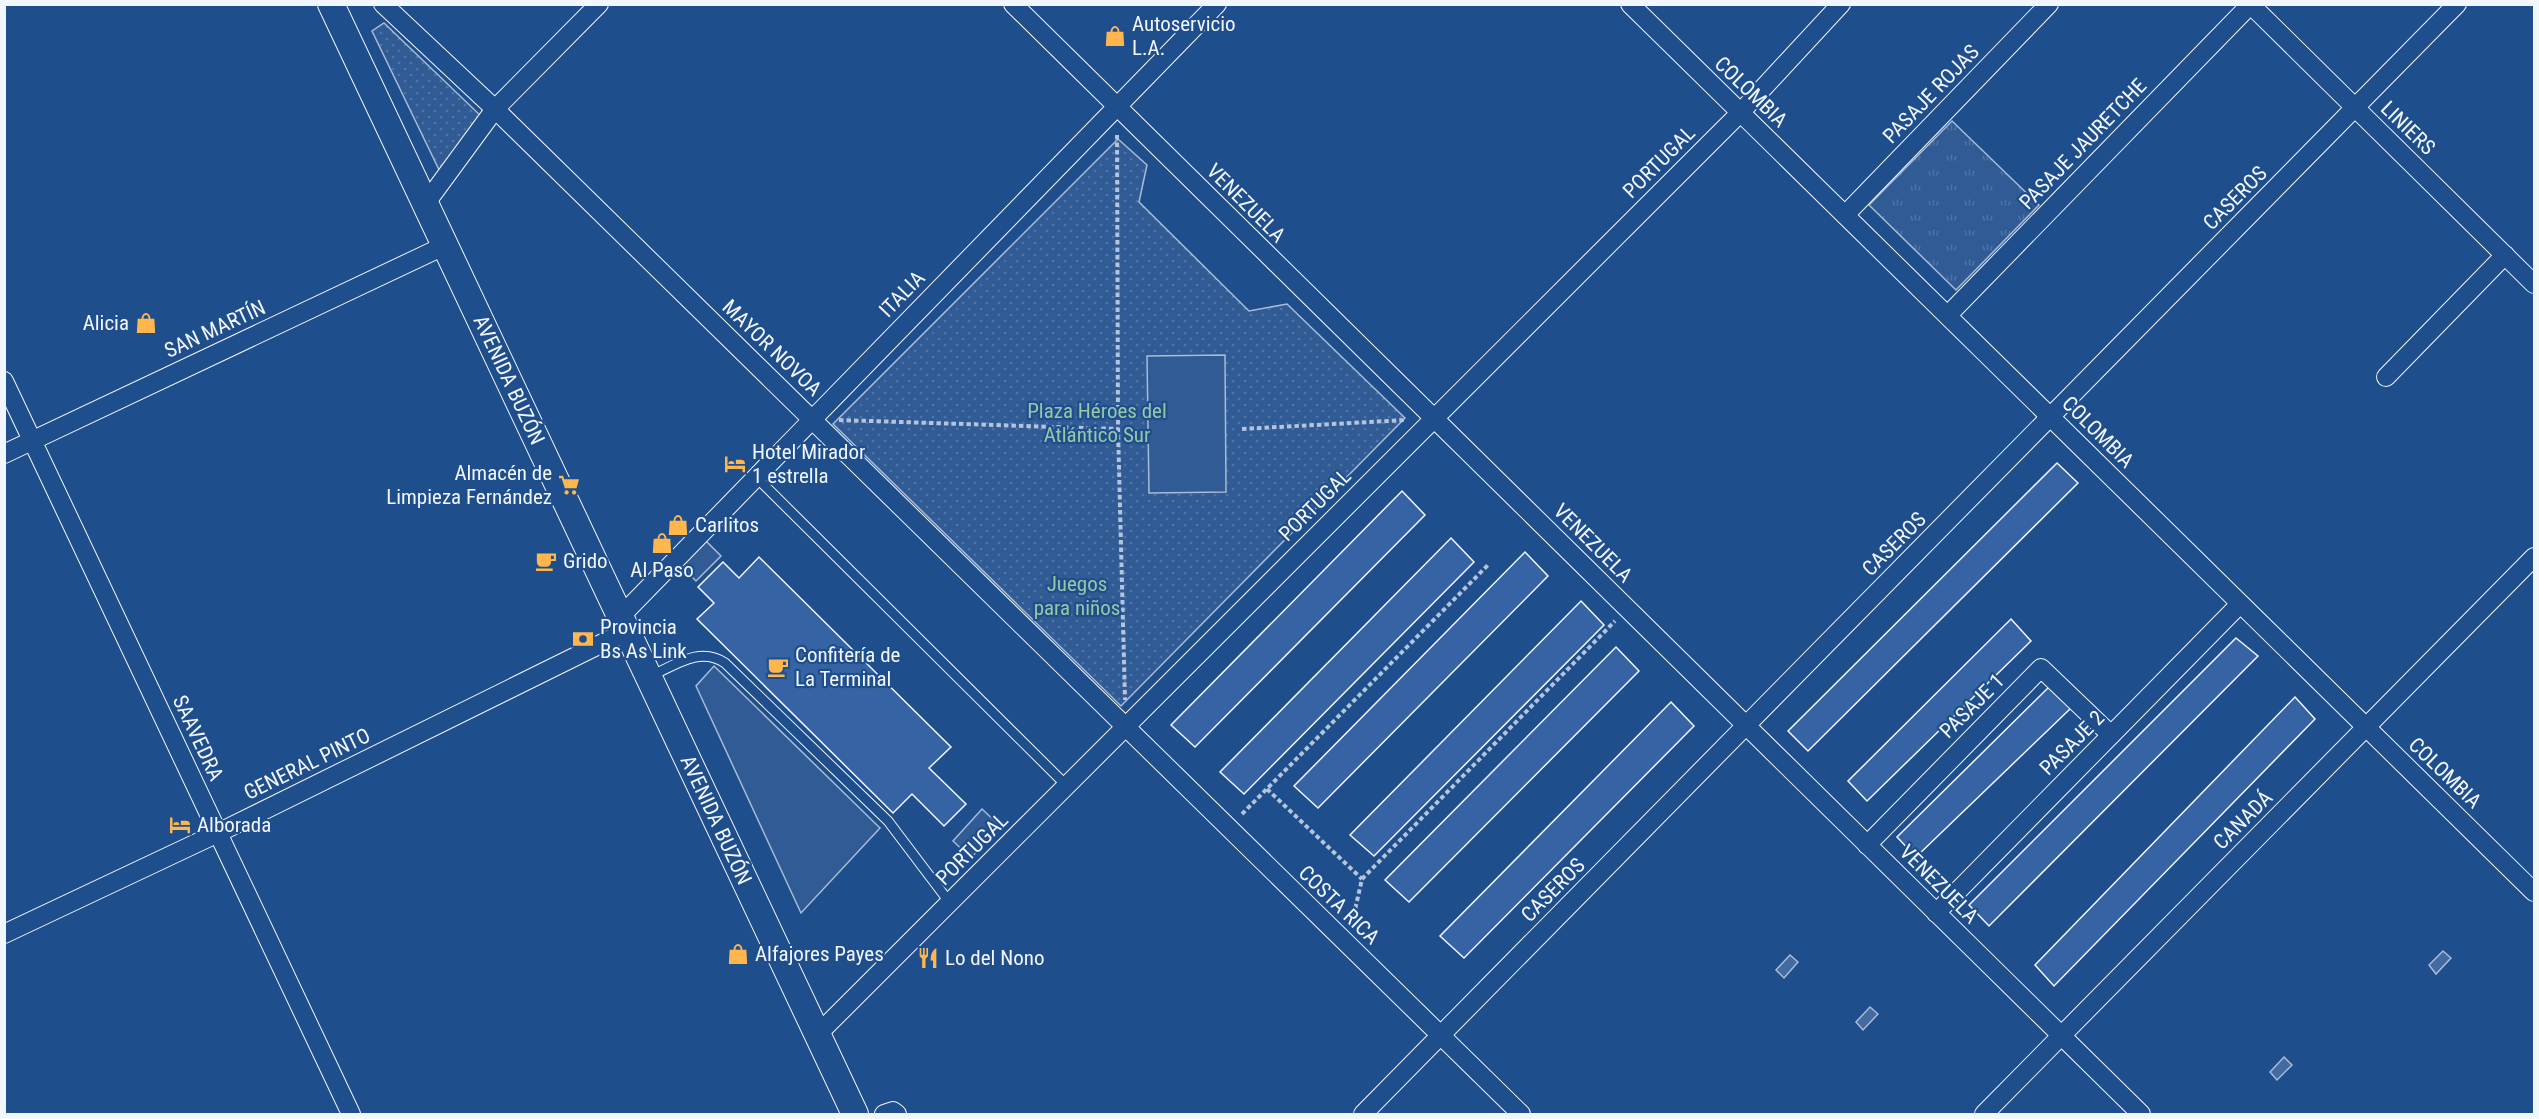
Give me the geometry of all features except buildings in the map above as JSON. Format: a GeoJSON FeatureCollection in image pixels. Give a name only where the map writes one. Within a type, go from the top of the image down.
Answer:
{"type":"FeatureCollection","features":[{"type":"Feature","properties":{"kind":"main road","name":"AVENIDA BUZÓN"},"geometry":{"type":"LineString","coordinates":[[331,4],[855,1114]]}},
{"type":"Feature","properties":{"kind":"street","name":"MAYOR NOVOA"},"geometry":{"type":"LineString","coordinates":[[383,4],[495,108],[1126,727]]}},
{"type":"Feature","properties":{"kind":"street"},"geometry":{"type":"LineString","coordinates":[[426,203],[495,108],[599,4]]}},
{"type":"Feature","properties":{"kind":"street","name":"VENEZUELA"},"geometry":{"type":"LineString","coordinates":[[1013,4],[2140,1114]]}},
{"type":"Feature","properties":{"kind":"street","name":"ITALIA"},"geometry":{"type":"LineString","coordinates":[[624,623],[811,418],[1217,4]]}},
{"type":"Feature","properties":{"kind":"street","name":"COLOMBIA"},"geometry":{"type":"LineString","coordinates":[[1630,4],[2535,892]]}},
{"type":"Feature","properties":{"kind":"street","name":"PORTUGAL"},"geometry":{"type":"LineString","coordinates":[[817,1035],[1740,112],[1841,4]]}},
{"type":"Feature","properties":{"kind":"street","name":"PASAJE ROJAS"},"geometry":{"type":"LineString","coordinates":[[1845,215],[2049,4]]}},
{"type":"Feature","properties":{"kind":"street","name":"CASEROS"},"geometry":{"type":"LineString","coordinates":[[1363,1114],[2457,4]]}},
{"type":"Feature","properties":{"kind":"street","name":"LINIERS"},"geometry":{"type":"LineString","coordinates":[[2250,5],[2535,284]]}},
{"type":"Feature","properties":{"kind":"street","name":"PASAJE JAURETCHE"},"geometry":{"type":"LineString","coordinates":[[1948,315],[2250,5]]}},
{"type":"Feature","properties":{"kind":"street","name":"SAN MARTÍN"},"geometry":{"type":"LineString","coordinates":[[4,454],[446,245]]}},
{"type":"Feature","properties":{"kind":"street"},"geometry":{"type":"LineString","coordinates":[[2386,377],[2505,255]]}},
{"type":"Feature","properties":{"kind":"street","name":"SAAVEDRA"},"geometry":{"type":"LineString","coordinates":[[4,381],[351,1114]]}},
{"type":"Feature","properties":{"kind":"street","name":"CANADÁ"},"geometry":{"type":"LineString","coordinates":[[1984,1114],[2535,557]]}},
{"type":"Feature","properties":{"kind":"street","name":"PASAJE 2"},"geometry":{"type":"LineString","coordinates":[[1936,913],[2240,604]]}},
{"type":"Feature","properties":{"kind":"street","name":"GENERAL PINTO"},"geometry":{"type":"LineString","coordinates":[[4,934],[218,833],[624,623]]}},
{"type":"Feature","properties":{"kind":"street","name":"PASAJE 1"},"geometry":{"type":"LineString","coordinates":[[1867,845],[2041,668],[2111,735]]}},
{"type":"Feature","properties":{"kind":"street","name":"COSTA RICA"},"geometry":{"type":"LineString","coordinates":[[1126,727],[1521,1114]]}},
{"type":"Feature","properties":{"kind":"street"},"geometry":{"type":"LineString","coordinates":[[884,1114],[893,1110],[897,1114]]}},
{"type":"Feature","properties":{"kind":"lane"},"geometry":{"type":"LineString","coordinates":[[756,477],[1067,786]]}},
{"type":"Feature","properties":{"kind":"lane"},"geometry":{"type":"LineString","coordinates":[[649,677],[699,655],[715,656],[725,663],[888,821],[950,903]]}},
{"type":"Feature","properties":{"kind":"path"},"geometry":{"type":"LineString","coordinates":[[1117,107],[1118,429],[1126,727]]}},
{"type":"Feature","properties":{"kind":"path"},"geometry":{"type":"LineString","coordinates":[[811,418],[1118,429]]}},
{"type":"Feature","properties":{"kind":"path"},"geometry":{"type":"LineString","coordinates":[[1242,429],[1433,418]]}},
{"type":"Feature","properties":{"kind":"path"},"geometry":{"type":"LineString","coordinates":[[1228,828],[1489,564]]}},
{"type":"Feature","properties":{"kind":"path"},"geometry":{"type":"LineString","coordinates":[[1347,944],[1362,879],[1627,609]]}},
{"type":"Feature","properties":{"kind":"path"},"geometry":{"type":"LineString","coordinates":[[1267,789],[1362,879]]}},
{"type":"Feature","properties":{"kind":"green space"},"geometry":{"type":"Polygon","coordinates":[[[384,23],[482,117],[443,178],[372,31],[384,23]]]}},
{"type":"Feature","properties":{"kind":"green space"},"geometry":{"type":"Polygon","coordinates":[[[1952,121],[2039,205],[1956,290],[1869,205],[1952,121]]]}},
{"type":"Feature","properties":{"kind":"green space","name":"Plaza Héroes del Atlántico Sur"},"geometry":{"type":"Polygon","coordinates":[[[1118,139],[1147,165],[1139,202],[1249,311],[1287,304],[1405,418],[1121,706],[833,424],[1118,139]]]}},
{"type":"Feature","properties":{"kind":"shaded area"},"geometry":{"type":"Polygon","coordinates":[[[1225,355],[1226,492],[1149,493],[1147,356],[1225,355]]]}},
{"type":"Feature","properties":{"kind":"shaded area"},"geometry":{"type":"Polygon","coordinates":[[[706,541],[721,556],[696,581],[681,566],[706,541]]]}},
{"type":"Feature","properties":{"kind":"shaded area"},"geometry":{"type":"Polygon","coordinates":[[[714,666],[880,828],[801,913],[696,686],[714,666]]]}},
{"type":"Feature","properties":{"kind":"shaded area"},"geometry":{"type":"Polygon","coordinates":[[[982,809],[1000,826],[971,858],[953,841],[982,809]]]}},
{"type":"Feature","properties":{"kind":"shaded area"},"geometry":{"type":"Polygon","coordinates":[[[2443,951],[2451,958],[2436,974],[2429,965],[2443,951]]]}},
{"type":"Feature","properties":{"kind":"shaded area"},"geometry":{"type":"Polygon","coordinates":[[[1790,955],[1798,962],[1784,978],[1776,970],[1790,955]]]}},
{"type":"Feature","properties":{"kind":"shaded area"},"geometry":{"type":"Polygon","coordinates":[[[1870,1007],[1878,1014],[1863,1030],[1856,1022],[1870,1007]]]}},
{"type":"Feature","properties":{"kind":"shaded area"},"geometry":{"type":"Polygon","coordinates":[[[2284,1057],[2292,1065],[2277,1080],[2270,1072],[2284,1057]]]}},
{"type":"Feature","properties":{"kind":"place","name":"Autoservicio L.A."},"geometry":{"type":"Point","coordinates":[1115,36]}},
{"type":"Feature","properties":{"kind":"place","name":"Alicia"},"geometry":{"type":"Point","coordinates":[146,323]}},
{"type":"Feature","properties":{"kind":"place","name":"Hotel Mirador 1 estrella"},"geometry":{"type":"Point","coordinates":[735,464]}},
{"type":"Feature","properties":{"kind":"place","name":"Almacén de Limpieza Fernández"},"geometry":{"type":"Point","coordinates":[569,485]}},
{"type":"Feature","properties":{"kind":"place","name":"Carlitos"},"geometry":{"type":"Point","coordinates":[678,525]}},
{"type":"Feature","properties":{"kind":"place","name":"Al Paso"},"geometry":{"type":"Point","coordinates":[662,543]}},
{"type":"Feature","properties":{"kind":"place","name":"Grido"},"geometry":{"type":"Point","coordinates":[546,561]}},
{"type":"Feature","properties":{"kind":"place","name":"Provincia Bs As Link"},"geometry":{"type":"Point","coordinates":[583,639]}},
{"type":"Feature","properties":{"kind":"place","name":"Confitería de La Terminal"},"geometry":{"type":"Point","coordinates":[778,667]}},
{"type":"Feature","properties":{"kind":"place","name":"Alborada"},"geometry":{"type":"Point","coordinates":[180,825]}},
{"type":"Feature","properties":{"kind":"place","name":"Alfajores Payes"},"geometry":{"type":"Point","coordinates":[738,954]}},
{"type":"Feature","properties":{"kind":"place","name":"Lo del Nono"},"geometry":{"type":"Point","coordinates":[928,958]}},
{"type":"Feature","properties":{"kind":"park label","name":"Juegos para niños"},"geometry":{"type":"Point","coordinates":[1077,596]}}]}
